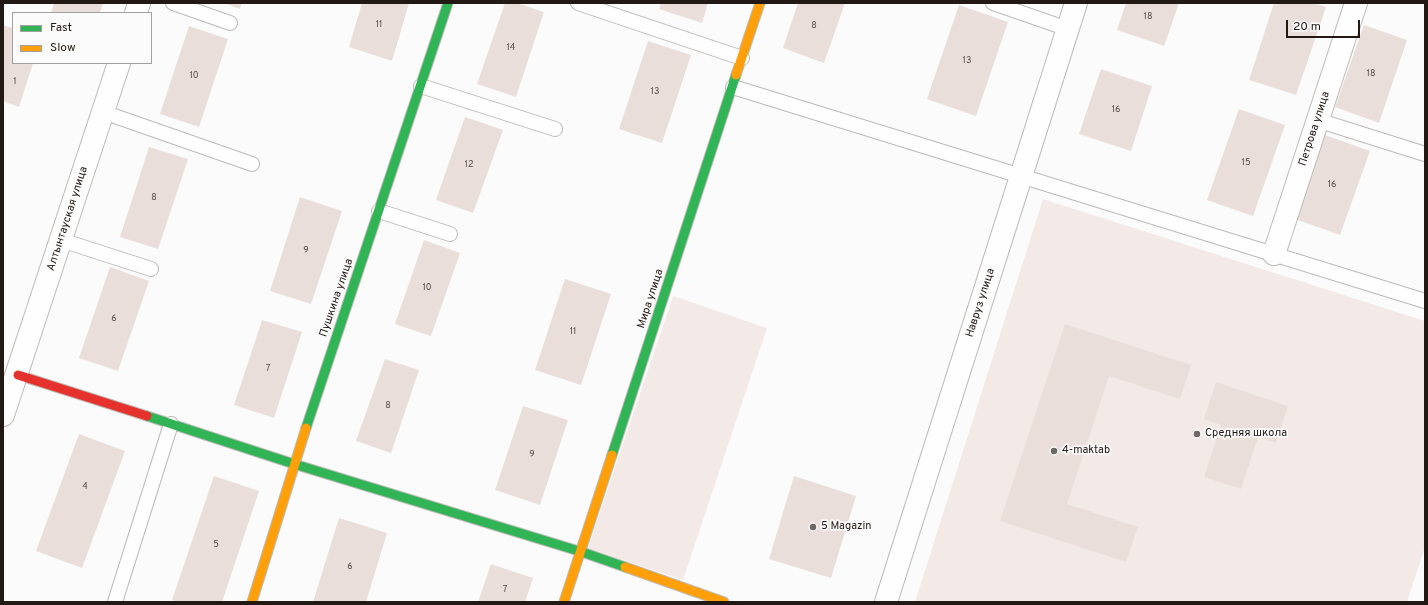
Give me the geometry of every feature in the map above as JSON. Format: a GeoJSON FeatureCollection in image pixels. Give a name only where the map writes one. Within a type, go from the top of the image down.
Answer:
{"type":"FeatureCollection","features":[{"type":"Feature","properties":{"kind":"street","name":"Пушкина улица"},"geometry":{"type":"LineString","coordinates":[[252,602],[294,464],[448,3]]}},
{"type":"Feature","properties":{"kind":"street","name":"Мира улица"},"geometry":{"type":"LineString","coordinates":[[564,602],[582,552],[760,3]]}},
{"type":"Feature","properties":{"kind":"street","name":"Навруз улица"},"geometry":{"type":"LineString","coordinates":[[886,602],[1076,3]]}},
{"type":"Feature","properties":{"kind":"street","name":"Петрова улица"},"geometry":{"type":"LineString","coordinates":[[1274,254],[1356,3]]}},
{"type":"Feature","properties":{"kind":"street","name":"Алтынтауская улица"},"geometry":{"type":"LineString","coordinates":[[3,415],[18,375],[119,64]]}},
{"type":"Feature","properties":{"kind":"street"},"geometry":{"type":"LineString","coordinates":[[18,375],[294,464],[582,552],[724,602]]}},
{"type":"Feature","properties":{"kind":"lane"},"geometry":{"type":"LineString","coordinates":[[173,3],[230,23]]}},
{"type":"Feature","properties":{"kind":"lane"},"geometry":{"type":"LineString","coordinates":[[578,3],[742,58]]}},
{"type":"Feature","properties":{"kind":"lane"},"geometry":{"type":"LineString","coordinates":[[993,3],[1068,29]]}},
{"type":"Feature","properties":{"kind":"lane"},"geometry":{"type":"LineString","coordinates":[[421,86],[555,129]]}},
{"type":"Feature","properties":{"kind":"lane"},"geometry":{"type":"LineString","coordinates":[[733,87],[1425,301]]}},
{"type":"Feature","properties":{"kind":"lane"},"geometry":{"type":"LineString","coordinates":[[103,112],[252,164]]}},
{"type":"Feature","properties":{"kind":"lane"},"geometry":{"type":"LineString","coordinates":[[1318,120],[1425,154]]}},
{"type":"Feature","properties":{"kind":"lane"},"geometry":{"type":"LineString","coordinates":[[379,210],[450,234]]}},
{"type":"Feature","properties":{"kind":"lane"},"geometry":{"type":"LineString","coordinates":[[61,240],[151,269]]}},
{"type":"Feature","properties":{"kind":"lane"},"geometry":{"type":"LineString","coordinates":[[115,602],[171,424]]}},
{"type":"Feature","properties":{"kind":"shaded area","name":"Средняя школа"},"geometry":{"type":"Polygon","coordinates":[[[1043,199],[1425,321],[1425,547],[1407,602],[915,602],[1043,199]]]}},
{"type":"Feature","properties":{"kind":"shaded area"},"geometry":{"type":"Polygon","coordinates":[[[673,296],[767,328],[683,580],[588,548],[673,296]]]}},
{"type":"Feature","properties":{"kind":"building"},"geometry":{"type":"Polygon","coordinates":[[[54,3],[103,3],[100,12],[51,12],[54,3]]]}},
{"type":"Feature","properties":{"kind":"building"},"geometry":{"type":"Polygon","coordinates":[[[224,3],[242,3],[240,9],[224,3]]]}},
{"type":"Feature","properties":{"kind":"building"},"geometry":{"type":"Polygon","coordinates":[[[362,3],[409,3],[392,61],[349,47],[362,3]]]}},
{"type":"Feature","properties":{"kind":"building"},"geometry":{"type":"Polygon","coordinates":[[[505,3],[517,3],[544,12],[516,97],[477,84],[505,3]]]}},
{"type":"Feature","properties":{"kind":"building"},"geometry":{"type":"Polygon","coordinates":[[[661,3],[708,3],[702,23],[659,9],[661,3]]]}},
{"type":"Feature","properties":{"kind":"building"},"geometry":{"type":"Polygon","coordinates":[[[798,3],[845,3],[824,63],[783,48],[798,3]]]}},
{"type":"Feature","properties":{"kind":"building"},"geometry":{"type":"Polygon","coordinates":[[[1126,3],[1179,3],[1164,46],[1117,30],[1126,3]]]}},
{"type":"Feature","properties":{"kind":"building"},"geometry":{"type":"Polygon","coordinates":[[[1274,3],[1314,3],[1326,7],[1296,95],[1249,80],[1274,3]]]}},
{"type":"Feature","properties":{"kind":"building"},"geometry":{"type":"Polygon","coordinates":[[[959,5],[1008,22],[976,116],[927,99],[959,5]]]}},
{"type":"Feature","properties":{"kind":"building"},"geometry":{"type":"Polygon","coordinates":[[[3,25],[12,28],[12,64],[33,64],[19,107],[3,101],[3,25]]]}},
{"type":"Feature","properties":{"kind":"building"},"geometry":{"type":"Polygon","coordinates":[[[1364,25],[1407,40],[1379,123],[1335,107],[1364,25]]]}},
{"type":"Feature","properties":{"kind":"building"},"geometry":{"type":"Polygon","coordinates":[[[189,26],[228,39],[199,127],[160,114],[189,26]]]}},
{"type":"Feature","properties":{"kind":"building"},"geometry":{"type":"Polygon","coordinates":[[[648,41],[691,55],[662,143],[619,129],[648,41]]]}},
{"type":"Feature","properties":{"kind":"building"},"geometry":{"type":"Polygon","coordinates":[[[1101,69],[1152,86],[1131,151],[1079,134],[1101,69]]]}},
{"type":"Feature","properties":{"kind":"building"},"geometry":{"type":"Polygon","coordinates":[[[1239,109],[1285,125],[1253,216],[1207,200],[1239,109]]]}},
{"type":"Feature","properties":{"kind":"building"},"geometry":{"type":"Polygon","coordinates":[[[465,117],[503,130],[473,213],[436,200],[465,117]]]}},
{"type":"Feature","properties":{"kind":"building"},"geometry":{"type":"Polygon","coordinates":[[[1325,135],[1370,151],[1340,235],[1295,219],[1325,135]]]}},
{"type":"Feature","properties":{"kind":"building"},"geometry":{"type":"Polygon","coordinates":[[[149,147],[188,159],[158,249],[120,237],[149,147]]]}},
{"type":"Feature","properties":{"kind":"building"},"geometry":{"type":"Polygon","coordinates":[[[300,197],[342,211],[311,304],[270,291],[300,197]]]}},
{"type":"Feature","properties":{"kind":"building"},"geometry":{"type":"Polygon","coordinates":[[[424,240],[460,253],[431,336],[395,324],[424,240]]]}},
{"type":"Feature","properties":{"kind":"building"},"geometry":{"type":"Polygon","coordinates":[[[110,267],[149,281],[118,371],[79,358],[110,267]]]}},
{"type":"Feature","properties":{"kind":"building"},"geometry":{"type":"Polygon","coordinates":[[[565,279],[611,294],[581,385],[535,370],[565,279]]]}},
{"type":"Feature","properties":{"kind":"building"},"geometry":{"type":"Polygon","coordinates":[[[262,320],[302,332],[274,418],[234,405],[262,320]]]}},
{"type":"Feature","properties":{"kind":"building","name":"4-maktab"},"geometry":{"type":"Polygon","coordinates":[[[1065,324],[1191,365],[1180,399],[1109,376],[1067,504],[1138,527],[1126,562],[1000,521],[1065,324]]]}},
{"type":"Feature","properties":{"kind":"building"},"geometry":{"type":"Polygon","coordinates":[[[385,359],[419,370],[391,453],[356,441],[385,359]]]}},
{"type":"Feature","properties":{"kind":"building"},"geometry":{"type":"Polygon","coordinates":[[[1216,382],[1288,406],[1276,443],[1258,437],[1241,489],[1204,477],[1221,425],[1204,419],[1216,382]]]}},
{"type":"Feature","properties":{"kind":"building"},"geometry":{"type":"Polygon","coordinates":[[[523,406],[568,420],[540,505],[495,490],[523,406]]]}},
{"type":"Feature","properties":{"kind":"building"},"geometry":{"type":"Polygon","coordinates":[[[79,434],[125,451],[82,568],[36,551],[79,434]]]}},
{"type":"Feature","properties":{"kind":"building"},"geometry":{"type":"Polygon","coordinates":[[[214,476],[259,491],[222,602],[179,602],[172,600],[214,476]]]}},
{"type":"Feature","properties":{"kind":"building","name":"5 Magazin"},"geometry":{"type":"Polygon","coordinates":[[[794,476],[856,496],[831,578],[769,559],[794,476]]]}},
{"type":"Feature","properties":{"kind":"building"},"geometry":{"type":"Polygon","coordinates":[[[339,518],[387,533],[366,602],[313,602],[339,518]]]}},
{"type":"Feature","properties":{"kind":"building"},"geometry":{"type":"Polygon","coordinates":[[[491,564],[533,578],[525,602],[478,602],[491,564]]]}},
{"type":"Feature","properties":{"kind":"traffic: fast"},"geometry":{"type":"LineString","coordinates":[[306,428],[448,3]]}},
{"type":"Feature","properties":{"kind":"traffic: fast"},"geometry":{"type":"LineString","coordinates":[[612,455],[736,75]]}},
{"type":"Feature","properties":{"kind":"traffic: fast"},"geometry":{"type":"LineString","coordinates":[[147,416],[294,464],[582,552],[625,567]]}},
{"type":"Feature","properties":{"kind":"traffic: slow"},"geometry":{"type":"LineString","coordinates":[[736,75],[760,3]]}},
{"type":"Feature","properties":{"kind":"traffic: slow"},"geometry":{"type":"LineString","coordinates":[[252,602],[306,428]]}},
{"type":"Feature","properties":{"kind":"traffic: slow"},"geometry":{"type":"LineString","coordinates":[[564,602],[612,455]]}},
{"type":"Feature","properties":{"kind":"traffic: slow"},"geometry":{"type":"LineString","coordinates":[[625,567],[724,602]]}},
{"type":"Feature","properties":{"kind":"traffic: jam"},"geometry":{"type":"LineString","coordinates":[[18,375],[147,416]]}},
{"type":"Feature","properties":{"kind":"place","name":"Средняя школа"},"geometry":{"type":"Point","coordinates":[1197,434]}},
{"type":"Feature","properties":{"kind":"place","name":"4-maktab"},"geometry":{"type":"Point","coordinates":[1054,451]}},
{"type":"Feature","properties":{"kind":"place","name":"5 Magazin"},"geometry":{"type":"Point","coordinates":[813,527]}}]}
